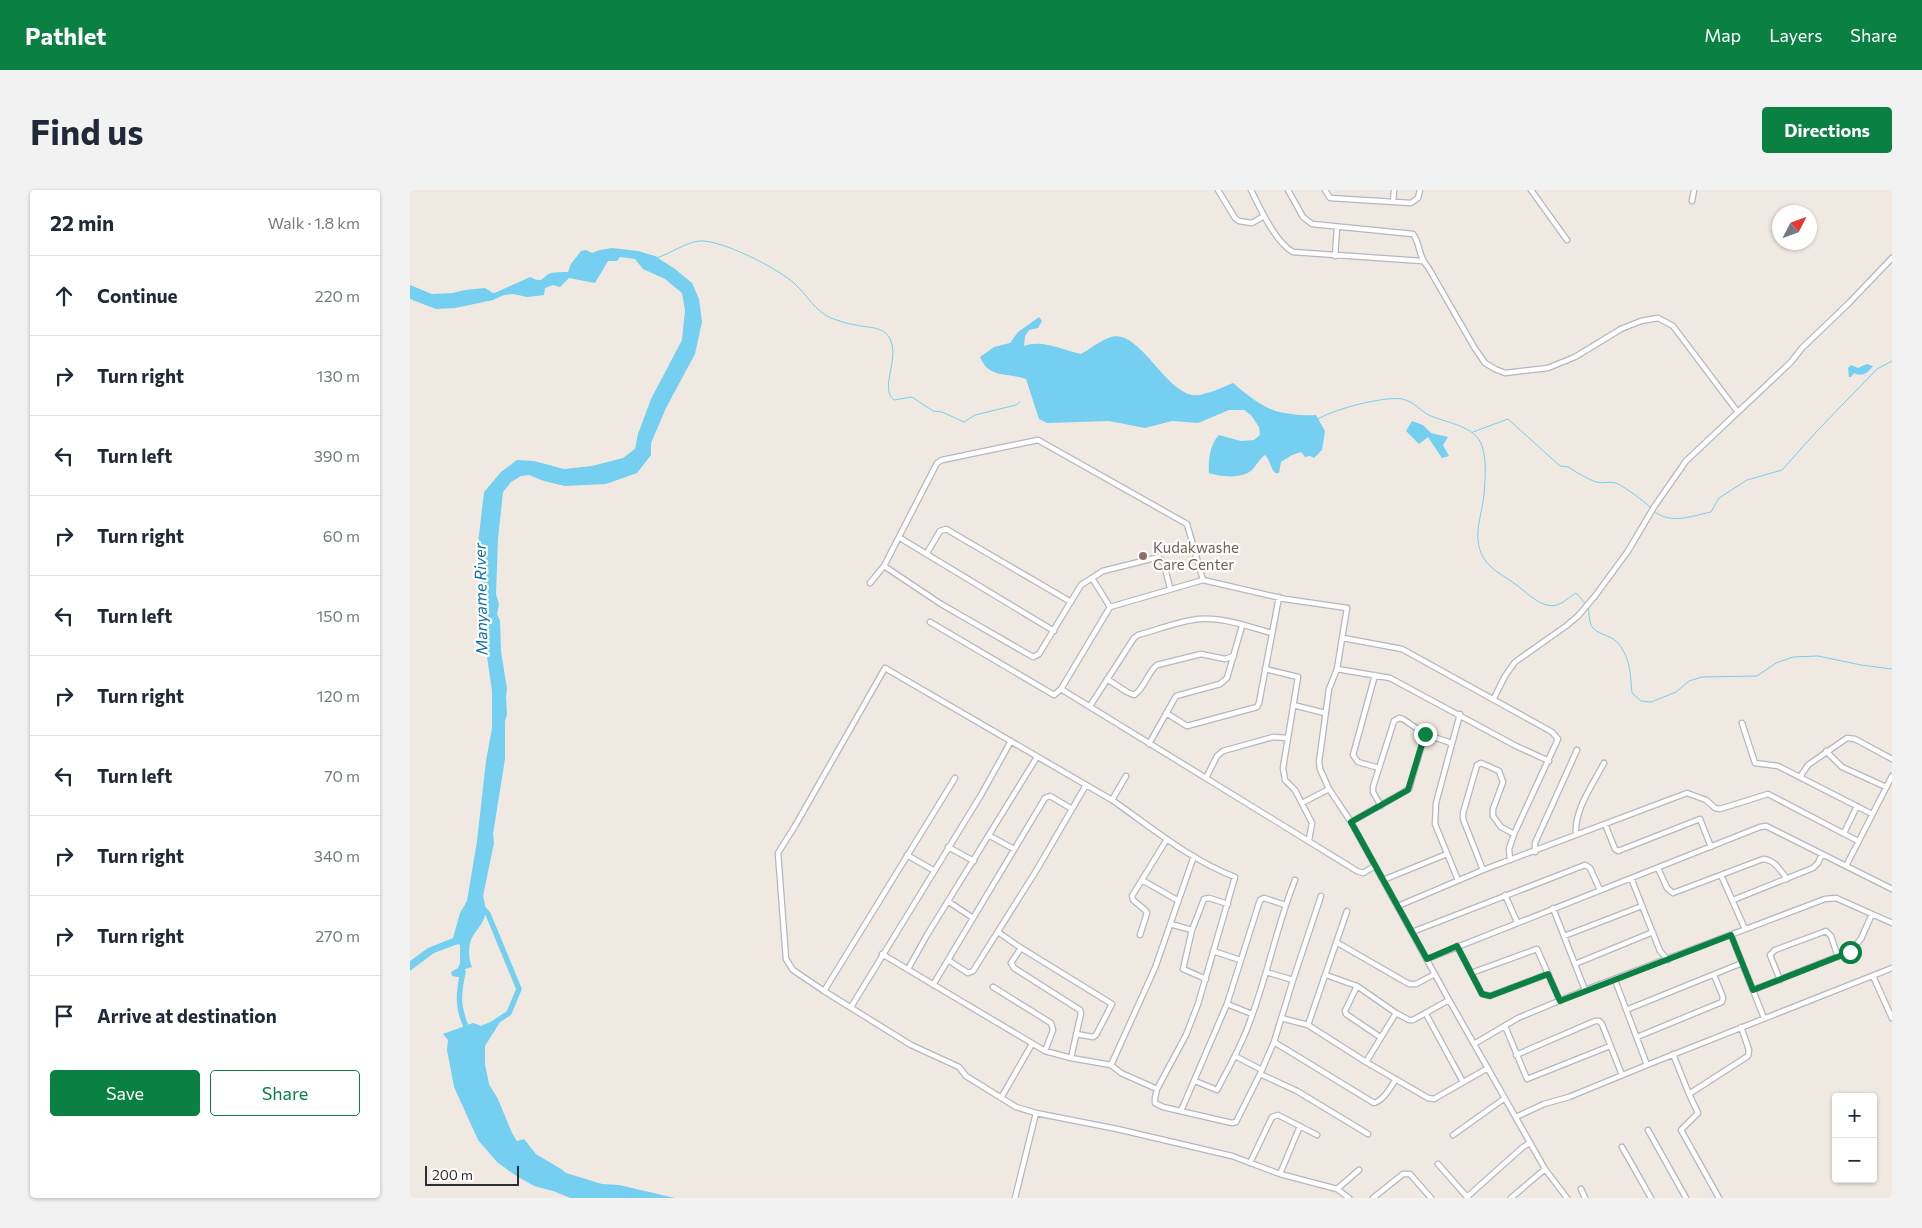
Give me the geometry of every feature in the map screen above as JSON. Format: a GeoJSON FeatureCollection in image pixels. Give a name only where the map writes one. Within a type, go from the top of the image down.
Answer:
{"type":"FeatureCollection","features":[{"type":"Feature","properties":{"kind":"street"},"geometry":{"type":"LineString","coordinates":[[1218,190],[1235,218],[1239,221],[1252,223],[1264,216]]}},
{"type":"Feature","properties":{"kind":"street"},"geometry":{"type":"LineString","coordinates":[[1251,190],[1264,216],[1283,243],[1293,252],[1422,261]]}},
{"type":"Feature","properties":{"kind":"street"},"geometry":{"type":"LineString","coordinates":[[1288,190],[1307,221],[1315,225],[1413,234],[1417,239],[1422,261],[1428,267],[1474,347],[1485,363],[1495,369],[1506,373],[1548,368],[1575,357],[1621,329],[1641,321],[1658,318],[1674,326],[1737,411]]}},
{"type":"Feature","properties":{"kind":"street"},"geometry":{"type":"LineString","coordinates":[[1325,190],[1330,198],[1393,202],[1415,201],[1420,196],[1420,190]]}},
{"type":"Feature","properties":{"kind":"street"},"geometry":{"type":"LineString","coordinates":[[1393,202],[1394,190]]}},
{"type":"Feature","properties":{"kind":"street"},"geometry":{"type":"LineString","coordinates":[[1532,190],[1567,240]]}},
{"type":"Feature","properties":{"kind":"street"},"geometry":{"type":"LineString","coordinates":[[1692,201],[1694,190]]}},
{"type":"Feature","properties":{"kind":"street"},"geometry":{"type":"LineString","coordinates":[[1335,256],[1337,228]]}},
{"type":"Feature","properties":{"kind":"street"},"geometry":{"type":"LineString","coordinates":[[1494,698],[1515,662],[1578,616],[1595,596],[1628,552],[1652,509],[1686,461],[1791,362],[1802,348],[1892,258]]}},
{"type":"Feature","properties":{"kind":"street"},"geometry":{"type":"LineString","coordinates":[[870,583],[884,566],[900,538],[929,477],[939,462],[1038,440],[1187,524],[1203,580]]}},
{"type":"Feature","properties":{"kind":"street"},"geometry":{"type":"LineString","coordinates":[[927,553],[940,531],[946,529],[1071,602]]}},
{"type":"Feature","properties":{"kind":"street"},"geometry":{"type":"LineString","coordinates":[[900,538],[1054,631]]}},
{"type":"Feature","properties":{"kind":"street"},"geometry":{"type":"LineString","coordinates":[[884,566],[941,604],[1033,657],[1039,654],[1082,585],[1092,578],[1108,570],[1159,557],[1164,564],[1170,588]]}},
{"type":"Feature","properties":{"kind":"street"},"geometry":{"type":"LineString","coordinates":[[1092,578],[1110,607]]}},
{"type":"Feature","properties":{"kind":"street"},"geometry":{"type":"LineString","coordinates":[[930,622],[1054,695],[1061,689],[1110,607],[1170,588],[1203,580],[1280,598],[1347,608],[1337,669],[1330,686],[1325,713],[1319,765],[1329,789],[1351,822],[1530,1143],[1545,1169],[1567,1198]]}},
{"type":"Feature","properties":{"kind":"street"},"geometry":{"type":"LineString","coordinates":[[1166,713],[1187,726],[1257,707],[1280,598]]}},
{"type":"Feature","properties":{"kind":"street"},"geometry":{"type":"LineString","coordinates":[[1090,706],[1134,638],[1138,635],[1199,619],[1237,623],[1242,626],[1272,633]]}},
{"type":"Feature","properties":{"kind":"street"},"geometry":{"type":"LineString","coordinates":[[1149,744],[1176,696],[1224,682],[1230,674],[1242,626]]}},
{"type":"Feature","properties":{"kind":"street"},"geometry":{"type":"LineString","coordinates":[[1343,638],[1402,648],[1494,698],[1552,732],[1558,739],[1514,834],[1509,849],[1510,860]]}},
{"type":"Feature","properties":{"kind":"street"},"geometry":{"type":"LineString","coordinates":[[1107,679],[1134,695],[1139,692],[1153,669],[1157,666],[1200,654],[1225,659],[1234,656]]}},
{"type":"Feature","properties":{"kind":"street"},"geometry":{"type":"LineString","coordinates":[[1321,896],[1274,1042],[1261,1072],[1234,1123],[1163,1107],[1155,1103],[1154,1098],[1186,1035],[1206,979],[1235,877],[1223,873],[1194,856],[1112,800],[885,668],[795,826],[778,852],[786,959],[793,970],[911,1045],[959,1068],[966,1076],[1016,1107],[1232,1156],[1280,1174],[1337,1189],[1349,1198]]}},
{"type":"Feature","properties":{"kind":"street"},"geometry":{"type":"LineString","coordinates":[[1266,669],[1298,677],[1286,738],[1283,768],[1284,779],[1295,790],[1312,823],[1309,840]]}},
{"type":"Feature","properties":{"kind":"street"},"geometry":{"type":"LineString","coordinates":[[1337,669],[1390,678],[1460,714],[1516,746],[1548,761]]}},
{"type":"Feature","properties":{"kind":"street"},"geometry":{"type":"LineString","coordinates":[[1375,676],[1353,755],[1358,762],[1380,768]]}},
{"type":"Feature","properties":{"kind":"street"},"geometry":{"type":"LineString","coordinates":[[1061,689],[1357,871],[1363,873],[1375,866]]}},
{"type":"Feature","properties":{"kind":"street"},"geometry":{"type":"LineString","coordinates":[[1293,704],[1325,713]]}},
{"type":"Feature","properties":{"kind":"street"},"geometry":{"type":"LineString","coordinates":[[1458,880],[1435,826],[1435,813],[1436,802],[1460,714]]}},
{"type":"Feature","properties":{"kind":"street"},"geometry":{"type":"LineString","coordinates":[[1381,806],[1372,790],[1394,721],[1399,718],[1404,719],[1425,734],[1451,743]]}},
{"type":"Feature","properties":{"kind":"street"},"geometry":{"type":"LineString","coordinates":[[1742,723],[1755,763],[1778,766],[1872,814]]}},
{"type":"Feature","properties":{"kind":"street"},"geometry":{"type":"LineString","coordinates":[[1351,822],[1404,793],[1410,787],[1425,734]]}},
{"type":"Feature","properties":{"kind":"street"},"geometry":{"type":"LineString","coordinates":[[1206,778],[1217,756],[1223,751],[1273,737],[1286,738]]}},
{"type":"Feature","properties":{"kind":"street"},"geometry":{"type":"LineString","coordinates":[[1800,777],[1808,765],[1826,751],[1843,740],[1851,738],[1892,759]]}},
{"type":"Feature","properties":{"kind":"street"},"geometry":{"type":"LineString","coordinates":[[851,1007],[981,795],[1011,741]]}},
{"type":"Feature","properties":{"kind":"street"},"geometry":{"type":"LineString","coordinates":[[1535,852],[1535,843],[1577,750]]}},
{"type":"Feature","properties":{"kind":"street"},"geometry":{"type":"LineString","coordinates":[[1826,751],[1842,766],[1886,788]]}},
{"type":"Feature","properties":{"kind":"street"},"geometry":{"type":"LineString","coordinates":[[908,969],[1037,757]]}},
{"type":"Feature","properties":{"kind":"street"},"geometry":{"type":"LineString","coordinates":[[1483,870],[1463,819],[1476,765],[1481,763],[1499,771],[1503,782],[1493,809],[1494,816],[1502,827],[1514,834]]}},
{"type":"Feature","properties":{"kind":"street"},"geometry":{"type":"LineString","coordinates":[[1576,834],[1576,824],[1580,811],[1604,763]]}},
{"type":"Feature","properties":{"kind":"street"},"geometry":{"type":"LineString","coordinates":[[1112,800],[1126,776]]}},
{"type":"Feature","properties":{"kind":"street"},"geometry":{"type":"LineString","coordinates":[[1846,866],[1892,776]]}},
{"type":"Feature","properties":{"kind":"street"},"geometry":{"type":"LineString","coordinates":[[824,991],[955,778]]}},
{"type":"Feature","properties":{"kind":"street"},"geometry":{"type":"LineString","coordinates":[[948,960],[968,973],[973,971],[1086,785]]}},
{"type":"Feature","properties":{"kind":"street"},"geometry":{"type":"LineString","coordinates":[[1302,803],[1329,789]]}},
{"type":"Feature","properties":{"kind":"street"},"geometry":{"type":"LineString","coordinates":[[1398,906],[1483,870],[1535,852],[1576,834],[1687,793],[1706,800],[1714,808],[1720,809],[1768,794],[1858,841]]}},
{"type":"Feature","properties":{"kind":"street"},"geometry":{"type":"LineString","coordinates":[[933,985],[1045,798],[1050,796],[1072,809]]}},
{"type":"Feature","properties":{"kind":"street"},"geometry":{"type":"LineString","coordinates":[[1844,833],[1857,806]]}},
{"type":"Feature","properties":{"kind":"street"},"geometry":{"type":"LineString","coordinates":[[1605,824],[1614,849],[1618,851],[1700,819],[1711,847]]}},
{"type":"Feature","properties":{"kind":"street"},"geometry":{"type":"LineString","coordinates":[[1427,959],[1517,922],[1766,826],[1892,889]]}},
{"type":"Feature","properties":{"kind":"street"},"geometry":{"type":"LineString","coordinates":[[990,836],[1014,849]]}},
{"type":"Feature","properties":{"kind":"street"},"geometry":{"type":"LineString","coordinates":[[1140,935],[1147,913],[1132,898],[1167,839]]}},
{"type":"Feature","properties":{"kind":"street"},"geometry":{"type":"LineString","coordinates":[[948,847],[974,861]]}},
{"type":"Feature","properties":{"kind":"street"},"geometry":{"type":"LineString","coordinates":[[1383,880],[1447,854]]}},
{"type":"Feature","properties":{"kind":"street"},"geometry":{"type":"LineString","coordinates":[[1732,900],[1815,866],[1822,854]]}},
{"type":"Feature","properties":{"kind":"street"},"geometry":{"type":"LineString","coordinates":[[907,856],[934,870]]}},
{"type":"Feature","properties":{"kind":"street"},"geometry":{"type":"LineString","coordinates":[[1111,1065],[1162,948],[1194,856]]}},
{"type":"Feature","properties":{"kind":"street"},"geometry":{"type":"LineString","coordinates":[[1658,868],[1667,888],[1673,893],[1759,860],[1767,859],[1777,865],[1787,879]]}},
{"type":"Feature","properties":{"kind":"street"},"geometry":{"type":"LineString","coordinates":[[1412,932],[1585,865],[1590,868],[1600,890]]}},
{"type":"Feature","properties":{"kind":"street"},"geometry":{"type":"LineString","coordinates":[[1721,875],[1745,929]]}},
{"type":"Feature","properties":{"kind":"street"},"geometry":{"type":"LineString","coordinates":[[1631,878],[1660,950],[1668,960]]}},
{"type":"Feature","properties":{"kind":"street"},"geometry":{"type":"LineString","coordinates":[[1142,880],[1178,900]]}},
{"type":"Feature","properties":{"kind":"street"},"geometry":{"type":"LineString","coordinates":[[1195,1080],[1218,1090],[1235,1056],[1246,1032],[1266,972],[1285,905],[1295,880]]}},
{"type":"Feature","properties":{"kind":"street"},"geometry":{"type":"LineString","coordinates":[[1505,895],[1517,922]]}},
{"type":"Feature","properties":{"kind":"street"},"geometry":{"type":"LineString","coordinates":[[1206,979],[1183,969],[1192,930],[1204,899],[1209,898],[1228,904]]}},
{"type":"Feature","properties":{"kind":"street"},"geometry":{"type":"LineString","coordinates":[[1181,1111],[1228,1004],[1260,900],[1264,898],[1285,905]]}},
{"type":"Feature","properties":{"kind":"street"},"geometry":{"type":"LineString","coordinates":[[1474,1044],[1518,1018],[1585,990],[1616,980],[1829,898],[1836,898],[1892,923]]}},
{"type":"Feature","properties":{"kind":"street"},"geometry":{"type":"LineString","coordinates":[[949,902],[973,918]]}},
{"type":"Feature","properties":{"kind":"street"},"geometry":{"type":"LineString","coordinates":[[1564,936],[1642,906]]}},
{"type":"Feature","properties":{"kind":"street"},"geometry":{"type":"LineString","coordinates":[[1553,908],[1585,990]]}},
{"type":"Feature","properties":{"kind":"street"},"geometry":{"type":"LineString","coordinates":[[1308,1025],[1347,911]]}},
{"type":"Feature","properties":{"kind":"street"},"geometry":{"type":"LineString","coordinates":[[1753,990],[1850,952],[1856,946],[1872,914]]}},
{"type":"Feature","properties":{"kind":"street"},"geometry":{"type":"LineString","coordinates":[[1170,924],[1192,930]]}},
{"type":"Feature","properties":{"kind":"street"},"geometry":{"type":"LineString","coordinates":[[1780,980],[1770,955],[1793,943],[1826,931],[1831,936],[1838,957]]}},
{"type":"Feature","properties":{"kind":"street"},"geometry":{"type":"LineString","coordinates":[[998,932],[1112,1004],[1096,1035],[1092,1037],[1076,1034]]}},
{"type":"Feature","properties":{"kind":"street"},"geometry":{"type":"LineString","coordinates":[[1575,964],[1653,932]]}},
{"type":"Feature","properties":{"kind":"street"},"geometry":{"type":"LineString","coordinates":[[1731,935],[1764,1018]]}},
{"type":"Feature","properties":{"kind":"street"},"geometry":{"type":"LineString","coordinates":[[1336,942],[1409,984],[1416,984],[1435,974]]}},
{"type":"Feature","properties":{"kind":"street"},"geometry":{"type":"LineString","coordinates":[[1457,946],[1482,994],[1490,996],[1548,974]]}},
{"type":"Feature","properties":{"kind":"street"},"geometry":{"type":"LineString","coordinates":[[1021,948],[1012,963],[1014,968],[1080,1010],[1081,1013],[1071,1058]]}},
{"type":"Feature","properties":{"kind":"street"},"geometry":{"type":"LineString","coordinates":[[1471,973],[1536,949],[1560,1001]]}},
{"type":"Feature","properties":{"kind":"street"},"geometry":{"type":"LineString","coordinates":[[1213,951],[1240,960]]}},
{"type":"Feature","properties":{"kind":"street"},"geometry":{"type":"LineString","coordinates":[[882,954],[1044,1051],[1111,1065],[1122,1073],[1157,1090]]}},
{"type":"Feature","properties":{"kind":"street"},"geometry":{"type":"LineString","coordinates":[[1626,1010],[1742,963]]}},
{"type":"Feature","properties":{"kind":"street"},"geometry":{"type":"LineString","coordinates":[[1516,1117],[1544,1104],[1569,1096],[1892,968]]}},
{"type":"Feature","properties":{"kind":"street"},"geometry":{"type":"LineString","coordinates":[[1266,972],[1293,980]]}},
{"type":"Feature","properties":{"kind":"street"},"geometry":{"type":"LineString","coordinates":[[1326,975],[1357,986],[1409,1020],[1417,1019],[1449,1000]]}},
{"type":"Feature","properties":{"kind":"street"},"geometry":{"type":"LineString","coordinates":[[1637,1037],[1722,1002],[1723,997],[1714,975]]}},
{"type":"Feature","properties":{"kind":"street"},"geometry":{"type":"LineString","coordinates":[[1873,976],[1892,1018]]}},
{"type":"Feature","properties":{"kind":"street"},"geometry":{"type":"LineString","coordinates":[[1616,980],[1647,1064]]}},
{"type":"Feature","properties":{"kind":"street"},"geometry":{"type":"LineString","coordinates":[[1357,986],[1345,1011],[1346,1014],[1380,1037]]}},
{"type":"Feature","properties":{"kind":"street"},"geometry":{"type":"LineString","coordinates":[[993,987],[1051,1024],[1052,1030],[1044,1051]]}},
{"type":"Feature","properties":{"kind":"street"},"geometry":{"type":"LineString","coordinates":[[1228,1004],[1252,1014]]}},
{"type":"Feature","properties":{"kind":"street"},"geometry":{"type":"LineString","coordinates":[[1366,1062],[1396,1013]]}},
{"type":"Feature","properties":{"kind":"street"},"geometry":{"type":"LineString","coordinates":[[1426,1014],[1463,1082]]}},
{"type":"Feature","properties":{"kind":"street"},"geometry":{"type":"LineString","coordinates":[[1281,1018],[1308,1025],[1366,1062],[1430,1099],[1439,1096],[1488,1068]]}},
{"type":"Feature","properties":{"kind":"street"},"geometry":{"type":"LineString","coordinates":[[1516,1055],[1595,1021],[1599,1021],[1602,1024],[1622,1075]]}},
{"type":"Feature","properties":{"kind":"street"},"geometry":{"type":"LineString","coordinates":[[1505,1026],[1525,1077],[1529,1080],[1610,1046]]}},
{"type":"Feature","properties":{"kind":"street"},"geometry":{"type":"LineString","coordinates":[[1688,1094],[1748,1056],[1749,1050],[1741,1027]]}},
{"type":"Feature","properties":{"kind":"street"},"geometry":{"type":"LineString","coordinates":[[1274,1042],[1374,1103],[1377,1103],[1386,1095],[1396,1080]]}},
{"type":"Feature","properties":{"kind":"street"},"geometry":{"type":"LineString","coordinates":[[1001,1098],[1032,1044]]}},
{"type":"Feature","properties":{"kind":"street"},"geometry":{"type":"LineString","coordinates":[[1673,1054],[1688,1094],[1698,1113],[1681,1130],[1719,1198]]}},
{"type":"Feature","properties":{"kind":"street"},"geometry":{"type":"LineString","coordinates":[[1235,1056],[1298,1091],[1368,1134]]}},
{"type":"Feature","properties":{"kind":"street"},"geometry":{"type":"LineString","coordinates":[[1453,1135],[1505,1098]]}},
{"type":"Feature","properties":{"kind":"street"},"geometry":{"type":"LineString","coordinates":[[1015,1198],[1036,1113]]}},
{"type":"Feature","properties":{"kind":"street"},"geometry":{"type":"LineString","coordinates":[[1250,1163],[1272,1117],[1278,1115],[1317,1135]]}},
{"type":"Feature","properties":{"kind":"street"},"geometry":{"type":"LineString","coordinates":[[1280,1174],[1300,1126]]}},
{"type":"Feature","properties":{"kind":"street"},"geometry":{"type":"LineString","coordinates":[[1648,1130],[1686,1198]]}},
{"type":"Feature","properties":{"kind":"street"},"geometry":{"type":"LineString","coordinates":[[1438,1164],[1467,1198],[1523,1147],[1530,1143]]}},
{"type":"Feature","properties":{"kind":"street"},"geometry":{"type":"LineString","coordinates":[[1622,1147],[1651,1198]]}},
{"type":"Feature","properties":{"kind":"street"},"geometry":{"type":"LineString","coordinates":[[1511,1198],[1545,1169]]}},
{"type":"Feature","properties":{"kind":"street"},"geometry":{"type":"LineString","coordinates":[[1337,1189],[1359,1170]]}},
{"type":"Feature","properties":{"kind":"street"},"geometry":{"type":"LineString","coordinates":[[1373,1198],[1403,1174],[1407,1173],[1429,1196],[1423,1198]]}},
{"type":"Feature","properties":{"kind":"street"},"geometry":{"type":"LineString","coordinates":[[1580,1189],[1585,1198]]}},
{"type":"Feature","properties":{"kind":"water"},"geometry":{"type":"Polygon","coordinates":[[[612,248],[638,251],[655,256],[692,283],[699,299],[702,322],[695,354],[666,408],[651,443],[651,455],[637,473],[606,484],[565,486],[529,475],[521,476],[511,482],[503,492],[498,539],[496,594],[499,604],[497,614],[500,621],[501,651],[507,689],[507,714],[505,721],[505,759],[493,834],[494,843],[483,896],[485,915],[471,939],[469,951],[472,967],[465,969],[464,978],[452,976],[451,972],[458,968],[460,963],[460,945],[458,944],[434,953],[410,971],[410,961],[428,948],[453,938],[460,913],[467,901],[477,841],[486,761],[492,728],[492,691],[482,622],[482,583],[478,544],[484,492],[501,472],[517,460],[534,461],[564,469],[592,466],[623,458],[635,449],[638,434],[651,399],[682,340],[685,310],[682,293],[665,279],[643,269],[635,259],[620,257],[617,261],[608,261],[595,283],[569,278],[560,287],[553,285],[545,288],[544,295],[527,297],[513,294],[504,295],[493,300],[455,308],[436,309],[410,299],[410,285],[432,294],[485,288],[493,293],[530,277],[541,280],[551,273],[568,272],[571,264],[581,251],[586,250],[592,253],[612,248]]]}},
{"type":"Feature","properties":{"kind":"water"},"geometry":{"type":"Polygon","coordinates":[[[1039,317],[1042,321],[1038,328],[1029,330],[1025,336],[1024,346],[1045,344],[1081,354],[1107,338],[1121,337],[1141,350],[1171,382],[1181,390],[1192,395],[1207,393],[1233,383],[1257,402],[1273,410],[1282,413],[1316,415],[1325,431],[1322,450],[1314,458],[1310,456],[1305,457],[1301,452],[1292,455],[1281,462],[1279,473],[1275,473],[1265,455],[1248,473],[1237,476],[1225,476],[1209,473],[1210,452],[1219,435],[1241,441],[1254,440],[1260,435],[1259,427],[1251,415],[1244,410],[1229,410],[1198,423],[1172,421],[1145,428],[1109,421],[1047,423],[1039,419],[1026,379],[993,372],[988,369],[980,357],[994,347],[1010,343],[1018,332],[1039,317]]]}},
{"type":"Feature","properties":{"kind":"water"},"geometry":{"type":"Polygon","coordinates":[[[1867,364],[1873,366],[1867,372],[1860,375],[1854,373],[1849,377],[1848,368],[1851,365],[1858,368],[1867,364]]]}},
{"type":"Feature","properties":{"kind":"water"},"geometry":{"type":"Polygon","coordinates":[[[1412,421],[1423,425],[1431,433],[1448,437],[1443,445],[1449,456],[1442,458],[1428,437],[1419,444],[1406,431],[1412,421]]]}},
{"type":"Feature","properties":{"kind":"water"},"geometry":{"type":"Polygon","coordinates":[[[497,1019],[502,1019],[485,1046],[485,1064],[489,1084],[517,1141],[524,1139],[536,1154],[566,1173],[602,1184],[619,1185],[675,1198],[570,1198],[534,1186],[497,1162],[478,1140],[454,1087],[447,1050],[448,1040],[443,1034],[473,1023],[481,1026],[497,1019]]]}},
{"type":"Feature","properties":{"kind":"waterway"},"geometry":{"type":"LineString","coordinates":[[657,258],[699,241],[721,245],[749,256],[787,278],[825,315],[850,324],[875,328],[884,332],[890,339],[892,347],[893,356],[888,388],[894,400],[912,397],[933,411],[942,412],[964,422],[975,415],[1016,405],[1020,402]]}},
{"type":"Feature","properties":{"kind":"waterway"},"geometry":{"type":"LineString","coordinates":[[1654,511],[1667,518],[1674,519],[1711,512],[1719,498],[1747,480],[1782,470],[1877,369],[1892,361]]}},
{"type":"Feature","properties":{"kind":"waterway"},"geometry":{"type":"LineString","coordinates":[[1318,419],[1335,411],[1359,404],[1384,399],[1402,399],[1431,416],[1460,426],[1474,434],[1482,446],[1485,464],[1484,495],[1478,532],[1480,550],[1484,558],[1496,572],[1515,583],[1541,603],[1552,606],[1557,605],[1576,593],[1585,603]]}},
{"type":"Feature","properties":{"kind":"waterway"},"geometry":{"type":"LineString","coordinates":[[1473,432],[1508,419],[1560,466],[1569,467],[1596,482],[1616,483],[1634,494],[1651,508]]}},
{"type":"Feature","properties":{"kind":"waterway"},"geometry":{"type":"LineString","coordinates":[[1588,606],[1590,623],[1593,628],[1599,633],[1614,639],[1622,648],[1629,666],[1632,693],[1641,701],[1651,702],[1676,692],[1689,681],[1702,677],[1757,676],[1776,663],[1793,657],[1818,656],[1892,669]]}},
{"type":"Feature","properties":{"kind":"waterway"},"geometry":{"type":"LineString","coordinates":[[481,906],[488,914],[519,989],[509,1013],[494,1023]]}},
{"type":"Feature","properties":{"kind":"waterway","name":"Manyame River"},"geometry":{"type":"LineString","coordinates":[[463,972],[459,1001],[468,1031]]}},
{"type":"Feature","properties":{"kind":"place","name":"Kudakwashe Care Center"},"geometry":{"type":"Point","coordinates":[1143,556]}},
{"type":"Feature","properties":{"kind":"route"},"geometry":{"type":"LineString","coordinates":[[1425,734],[1408,790],[1351,822],[1427,959],[1457,946],[1482,994],[1485,996],[1490,996],[1548,974],[1560,1001],[1731,935],[1753,990],[1850,952]]}}]}
